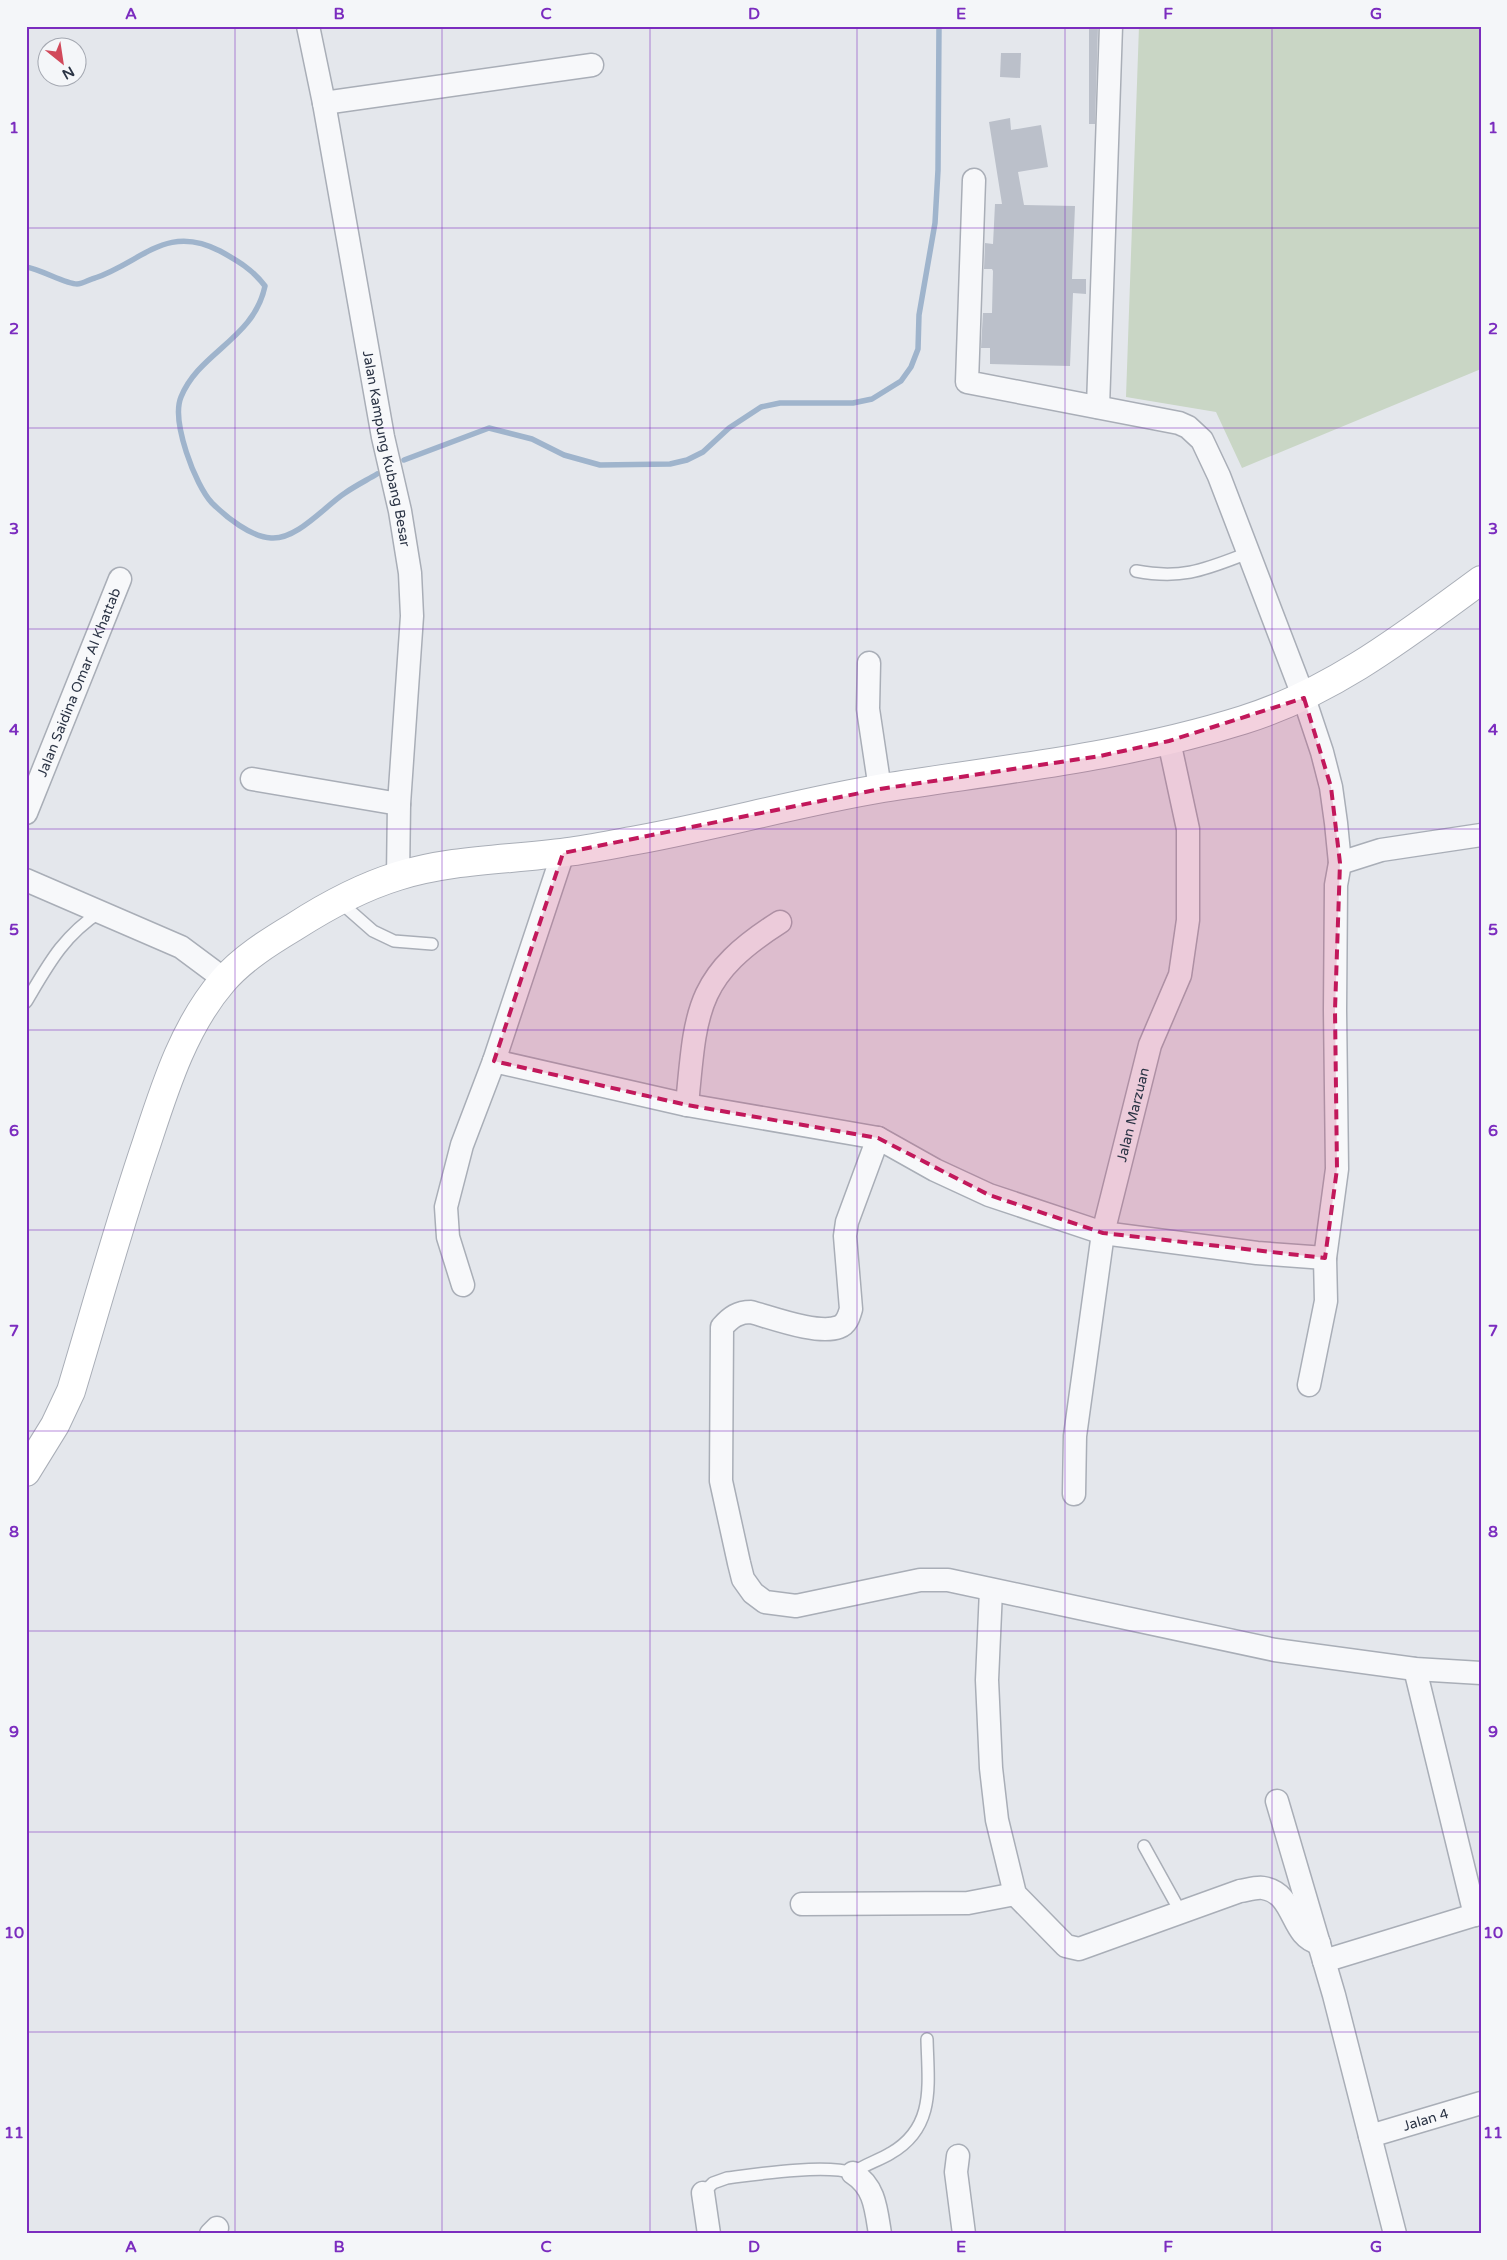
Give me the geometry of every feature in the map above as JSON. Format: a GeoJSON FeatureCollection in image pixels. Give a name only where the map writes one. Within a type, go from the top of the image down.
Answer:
{"type":"FeatureCollection","features":[{"type":"Feature","properties":{"kind":"street","name":"Jalan Kampung Kubang Besar"},"geometry":{"type":"LineString","coordinates":[[308,26],[324,103],[383,437],[400,511],[410,573],[412,616],[399,804],[398,876]]}},
{"type":"Feature","properties":{"kind":"street"},"geometry":{"type":"LineString","coordinates":[[1098,407],[1111,26]]}},
{"type":"Feature","properties":{"kind":"street"},"geometry":{"type":"LineString","coordinates":[[324,103],[592,64]]}},
{"type":"Feature","properties":{"kind":"street"},"geometry":{"type":"LineString","coordinates":[[974,180],[967,382],[1179,423],[1202,440],[1219,476],[1304,698],[1331,787],[1340,863],[1336,885],[1337,1169],[1325,1258],[1326,1302],[1309,1385]]}},
{"type":"Feature","properties":{"kind":"street","name":"Jalan Saidina Omar Al Khattab"},"geometry":{"type":"LineString","coordinates":[[26,813],[120,579]]}},
{"type":"Feature","properties":{"kind":"street"},"geometry":{"type":"LineString","coordinates":[[26,1472],[55,1424],[71,1390],[137,1170],[165,1088],[201,1011],[224,979],[277,937],[340,902],[398,876],[481,860],[563,853],[687,831],[814,801],[880,789],[1100,756],[1169,741],[1246,719],[1304,698],[1400,641],[1481,580]]}},
{"type":"Feature","properties":{"kind":"street"},"geometry":{"type":"LineString","coordinates":[[869,663],[868,709],[880,789]]}},
{"type":"Feature","properties":{"kind":"street","name":"Jalan Marzuan"},"geometry":{"type":"LineString","coordinates":[[1074,1494],[1075,1436],[1103,1233],[1150,1044],[1180,975],[1188,920],[1188,829],[1169,741]]}},
{"type":"Feature","properties":{"kind":"street"},"geometry":{"type":"LineString","coordinates":[[252,780],[399,804]]}},
{"type":"Feature","properties":{"kind":"street"},"geometry":{"type":"LineString","coordinates":[[1340,863],[1381,850],[1481,836]]}},
{"type":"Feature","properties":{"kind":"street"},"geometry":{"type":"LineString","coordinates":[[463,1285],[448,1237],[446,1207],[462,1145],[494,1061],[563,853]]}},
{"type":"Feature","properties":{"kind":"street"},"geometry":{"type":"LineString","coordinates":[[26,880],[102,911],[181,947],[224,979]]}},
{"type":"Feature","properties":{"kind":"street"},"geometry":{"type":"LineString","coordinates":[[687,1105],[692,1051],[702,1001],[710,984],[720,970],[749,941],[780,922]]}},
{"type":"Feature","properties":{"kind":"street"},"geometry":{"type":"LineString","coordinates":[[494,1061],[687,1105],[878,1138],[935,1170],[989,1195],[1103,1233],[1257,1253],[1325,1258]]}},
{"type":"Feature","properties":{"kind":"street"},"geometry":{"type":"LineString","coordinates":[[878,1138],[847,1222],[846,1236],[851,1309],[847,1320],[840,1327],[824,1330],[751,1312],[740,1312],[730,1318],[722,1327],[721,1481],[738,1563],[744,1579],[753,1593],[765,1602],[782,1606],[796,1606],[920,1580],[948,1580],[1275,1650],[1415,1669],[1481,1673]]}},
{"type":"Feature","properties":{"kind":"street"},"geometry":{"type":"LineString","coordinates":[[991,1590],[987,1680],[991,1768],[997,1820],[1014,1894],[1066,1946],[1078,1948],[1240,1891],[1263,1888],[1279,1893],[1290,1905],[1304,1935],[1321,1952]]}},
{"type":"Feature","properties":{"kind":"street"},"geometry":{"type":"LineString","coordinates":[[1321,1952],[1478,1914],[1415,1669]]}},
{"type":"Feature","properties":{"kind":"street"},"geometry":{"type":"LineString","coordinates":[[1276,1801],[1321,1952],[1395,2234]]}},
{"type":"Feature","properties":{"kind":"street"},"geometry":{"type":"LineString","coordinates":[[802,1904],[968,1903],[1014,1894]]}},
{"type":"Feature","properties":{"kind":"street","name":"Jalan 4"},"geometry":{"type":"LineString","coordinates":[[1370,2136],[1481,2103]]}},
{"type":"Feature","properties":{"kind":"street"},"geometry":{"type":"LineString","coordinates":[[958,2156],[956,2172],[964,2234]]}},
{"type":"Feature","properties":{"kind":"street"},"geometry":{"type":"LineString","coordinates":[[853,2173],[862,2179],[875,2202],[880,2234]]}},
{"type":"Feature","properties":{"kind":"street"},"geometry":{"type":"LineString","coordinates":[[703,2193],[709,2234]]}},
{"type":"Feature","properties":{"kind":"lane"},"geometry":{"type":"LineString","coordinates":[[1136,571],[1162,576],[1187,574],[1248,553]]}},
{"type":"Feature","properties":{"kind":"lane"},"geometry":{"type":"LineString","coordinates":[[340,902],[373,931],[394,941],[432,944]]}},
{"type":"Feature","properties":{"kind":"lane"},"geometry":{"type":"LineString","coordinates":[[26,1002],[66,939],[83,923],[102,911]]}},
{"type":"Feature","properties":{"kind":"lane"},"geometry":{"type":"LineString","coordinates":[[1144,1846],[1180,1911]]}},
{"type":"Feature","properties":{"kind":"lane"},"geometry":{"type":"LineString","coordinates":[[703,2193],[713,2183],[727,2178],[826,2170],[844,2170],[853,2173],[892,2153],[921,2123],[928,2099],[927,2039]]}},
{"type":"Feature","properties":{"kind":"highlighted area"},"geometry":{"type":"Polygon","coordinates":[[[1304,698],[1331,787],[1340,863],[1335,1010],[1337,1169],[1325,1258],[1103,1233],[989,1195],[878,1138],[687,1105],[494,1061],[563,853],[880,789],[1100,756],[1169,741],[1304,698]]]}},
{"type":"Feature","properties":{"kind":"green space"},"geometry":{"type":"Polygon","coordinates":[[[1139,26],[1481,26],[1481,369],[1242,468],[1216,412],[1126,397],[1139,26]]]}},
{"type":"Feature","properties":{"kind":"building"},"geometry":{"type":"Polygon","coordinates":[[[1089,26],[1098,26],[1095,124],[1089,124],[1089,26]]]}},
{"type":"Feature","properties":{"kind":"building"},"geometry":{"type":"Polygon","coordinates":[[[1001,53],[1021,53],[1020,78],[1000,77],[1001,53]]]}},
{"type":"Feature","properties":{"kind":"building"},"geometry":{"type":"Polygon","coordinates":[[[1010,118],[1011,130],[1041,125],[1048,167],[1018,172],[1024,205],[1075,206],[1072,279],[1086,279],[1086,294],[1073,293],[1070,366],[990,364],[990,348],[981,348],[983,313],[992,313],[993,271],[992,269],[984,269],[985,243],[993,244],[995,204],[1002,204],[989,122],[1010,118]]]}},
{"type":"Feature","properties":{"kind":"waterway"},"geometry":{"type":"LineString","coordinates":[[404,460],[489,428],[532,439],[564,455],[600,465],[670,464],[687,460],[703,452],[729,428],[761,407],[780,403],[853,403],[872,399],[901,381],[911,367],[918,349],[919,315],[935,223],[938,170],[939,26]]}},
{"type":"Feature","properties":{"kind":"waterway"},"geometry":{"type":"LineString","coordinates":[[26,267],[66,282],[79,284],[112,271],[155,248],[169,243],[184,241],[201,243],[220,251],[233,258],[260,280],[265,286],[259,304],[250,319],[189,381],[181,397],[179,408],[179,421],[186,452],[205,494],[224,514],[247,530],[263,537],[271,538],[291,534],[345,493],[377,474]]}}]}
